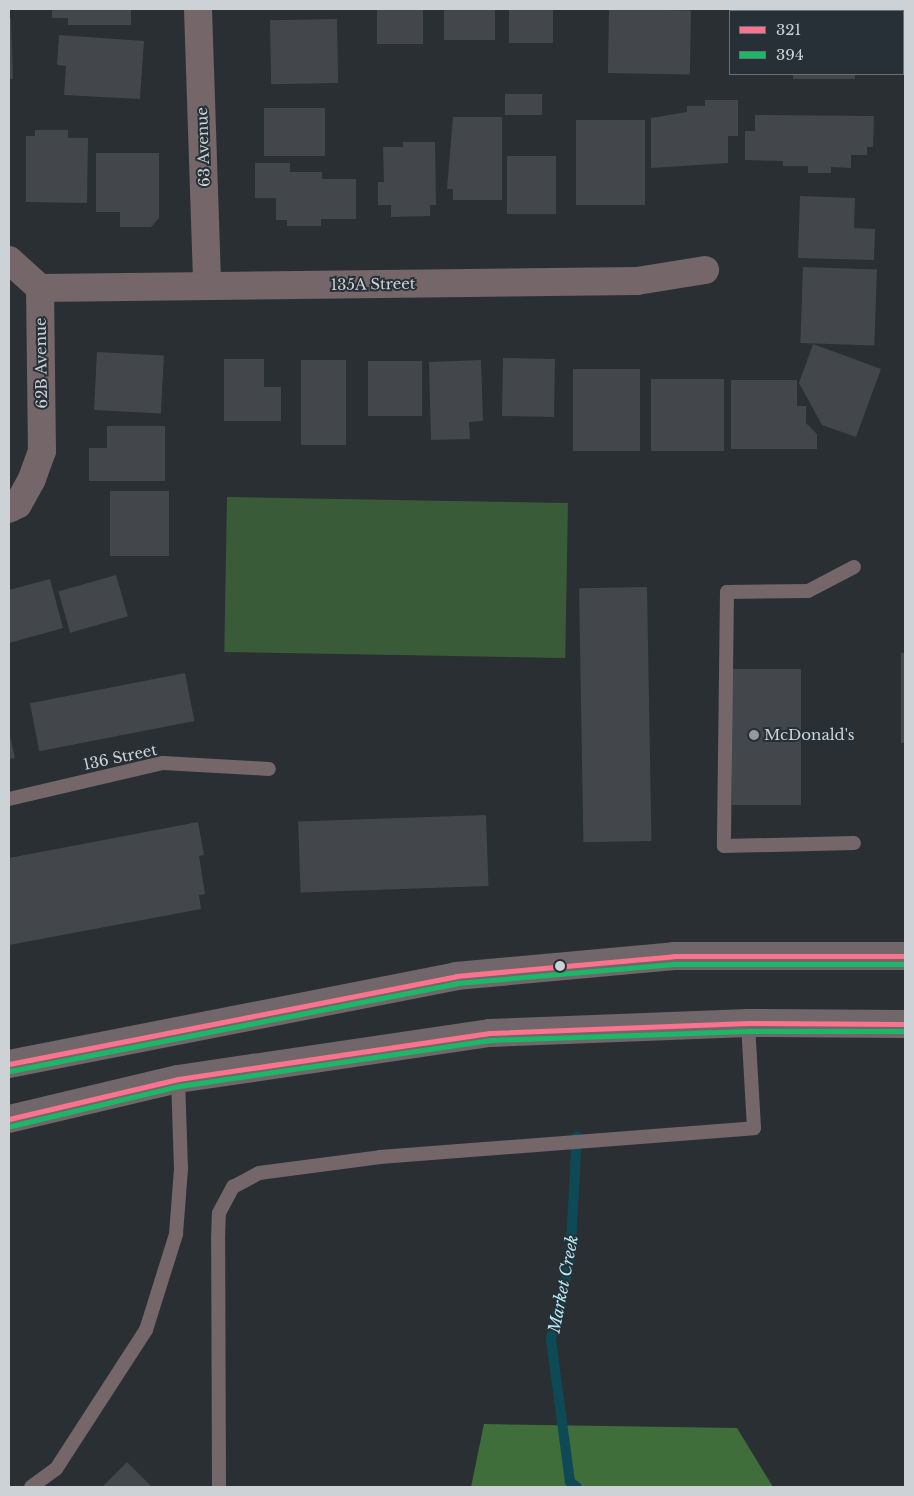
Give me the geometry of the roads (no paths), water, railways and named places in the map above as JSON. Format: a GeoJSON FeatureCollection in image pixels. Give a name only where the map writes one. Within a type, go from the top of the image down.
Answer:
{"type":"FeatureCollection","features":[{"type":"Feature","properties":{"kind":"main road"},"geometry":{"type":"LineString","coordinates":[[9,1064],[456,976],[674,956],[905,956]]}},
{"type":"Feature","properties":{"kind":"main road"},"geometry":{"type":"LineString","coordinates":[[9,1119],[178,1080],[490,1033],[748,1023],[905,1024]]}},
{"type":"Feature","properties":{"kind":"street","name":"63 Avenue"},"geometry":{"type":"LineString","coordinates":[[198,9],[207,286]]}},
{"type":"Feature","properties":{"kind":"street"},"geometry":{"type":"LineString","coordinates":[[9,260],[40,288]]}},
{"type":"Feature","properties":{"kind":"street","name":"135A Street"},"geometry":{"type":"LineString","coordinates":[[40,288],[636,281],[705,270]]}},
{"type":"Feature","properties":{"kind":"street","name":"62B Avenue"},"geometry":{"type":"LineString","coordinates":[[9,509],[18,504],[32,479],[42,451],[40,288]]}},
{"type":"Feature","properties":{"kind":"lane"},"geometry":{"type":"LineString","coordinates":[[854,567],[808,591],[727,592],[724,846],[854,843]]}},
{"type":"Feature","properties":{"kind":"lane","name":"136 Street"},"geometry":{"type":"LineString","coordinates":[[9,799],[163,763],[269,769]]}},
{"type":"Feature","properties":{"kind":"lane"},"geometry":{"type":"LineString","coordinates":[[219,1487],[219,1213],[233,1187],[259,1173],[380,1157],[754,1128],[748,1023]]}},
{"type":"Feature","properties":{"kind":"lane"},"geometry":{"type":"LineString","coordinates":[[31,1487],[56,1469],[146,1330],[176,1234],[181,1169],[178,1080]]}},
{"type":"Feature","properties":{"kind":"waterway","name":"Market Creek"},"geometry":{"type":"LineString","coordinates":[[577,1136],[570,1260],[551,1339],[570,1482],[577,1487]]}},
{"type":"Feature","properties":{"kind":"place","name":"McDonald's"},"geometry":{"type":"Point","coordinates":[754,735]}}]}
